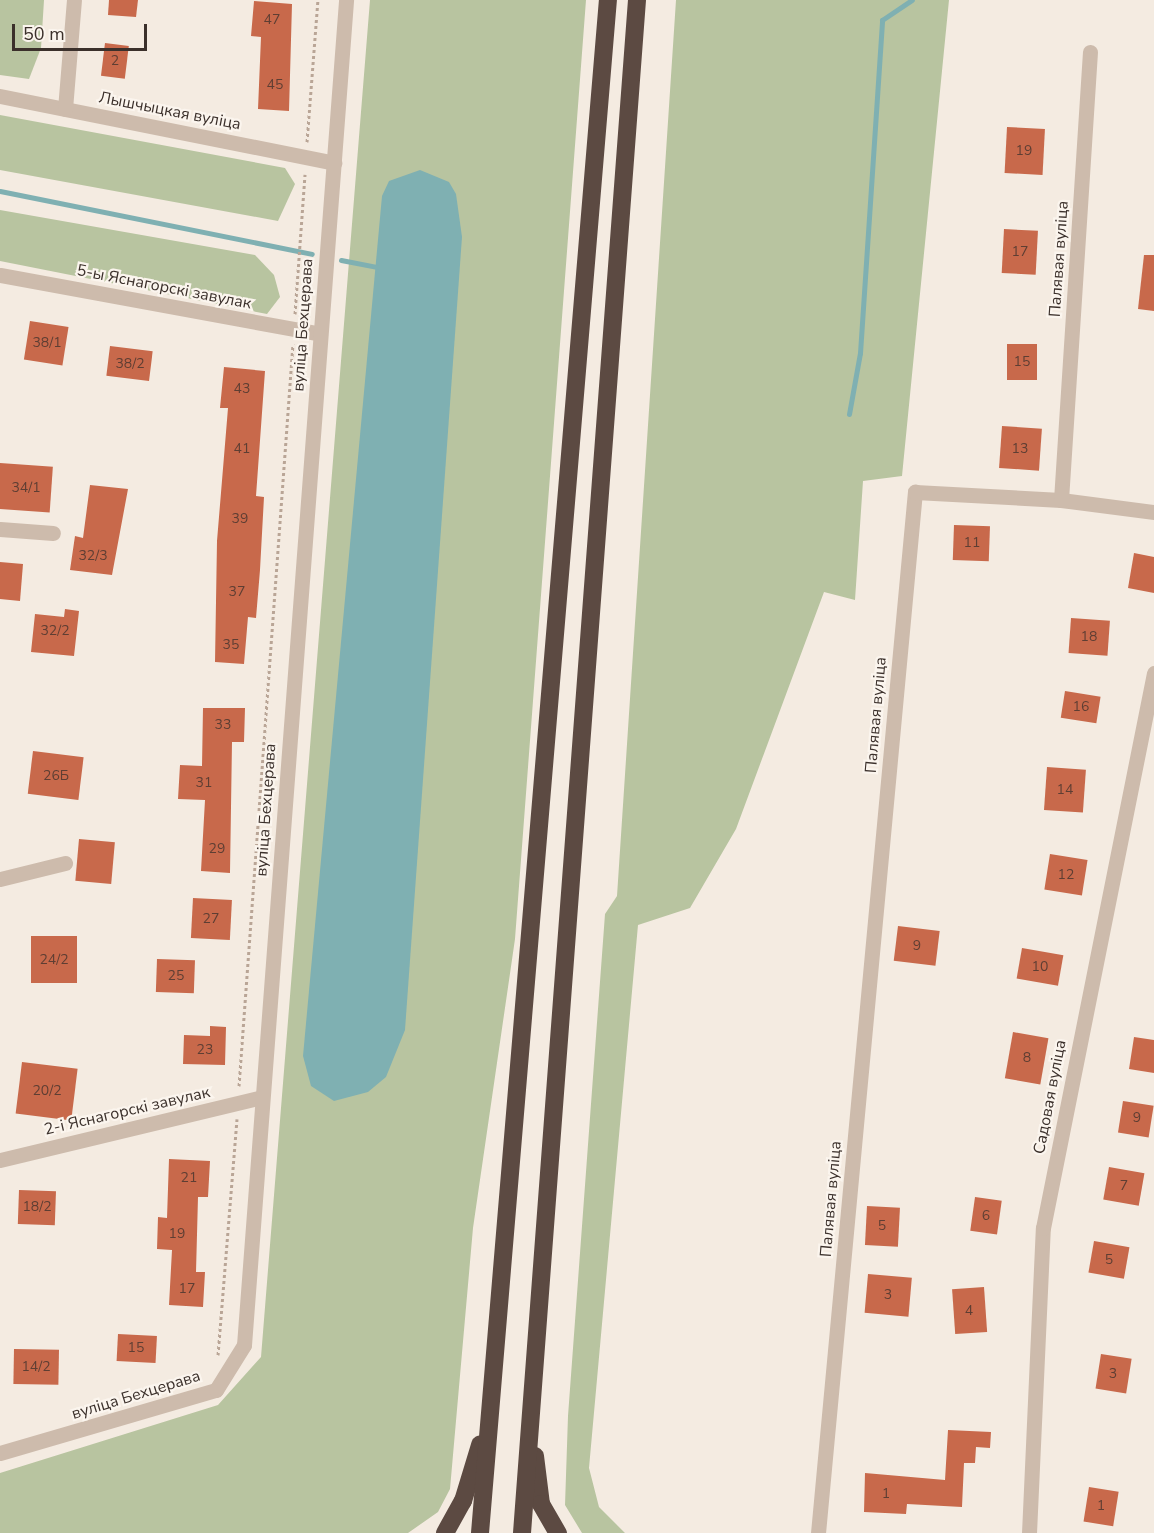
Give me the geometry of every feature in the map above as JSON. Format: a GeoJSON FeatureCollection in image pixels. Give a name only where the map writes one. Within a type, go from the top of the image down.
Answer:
{"type":"FeatureCollection","features":[{"type":"Feature","properties":{"kind":"highway"},"geometry":{"type":"LineString","coordinates":[[480,1533],[608,0]]}},
{"type":"Feature","properties":{"kind":"highway"},"geometry":{"type":"LineString","coordinates":[[522,1533],[637,0]]}},
{"type":"Feature","properties":{"kind":"highway"},"geometry":{"type":"LineString","coordinates":[[445,1533],[463,1500],[490,1411]]}},
{"type":"Feature","properties":{"kind":"highway"},"geometry":{"type":"LineString","coordinates":[[530,1418],[541,1504],[558,1533]]}},
{"type":"Feature","properties":{"kind":"street"},"geometry":{"type":"LineString","coordinates":[[65,109],[74,0]]}},
{"type":"Feature","properties":{"kind":"street","name":"вуліца Бехцерава"},"geometry":{"type":"LineString","coordinates":[[0,1453],[216,1390],[244,1345],[346,0]]}},
{"type":"Feature","properties":{"kind":"street","name":"Палявая вуліца"},"geometry":{"type":"LineString","coordinates":[[818,1533],[915,492],[1061,500],[1090,52]]}},
{"type":"Feature","properties":{"kind":"street","name":"Лышчыцкая вуліца"},"geometry":{"type":"LineString","coordinates":[[0,96],[307,150],[334,163]]}},
{"type":"Feature","properties":{"kind":"street","name":"5-ы Яснагорскі завулак"},"geometry":{"type":"LineString","coordinates":[[0,275],[321,334]]}},
{"type":"Feature","properties":{"kind":"street"},"geometry":{"type":"LineString","coordinates":[[1061,500],[1154,512]]}},
{"type":"Feature","properties":{"kind":"street"},"geometry":{"type":"LineString","coordinates":[[0,529],[53,533]]}},
{"type":"Feature","properties":{"kind":"street","name":"Садовая вуліца"},"geometry":{"type":"LineString","coordinates":[[1029,1533],[1043,1228],[1154,673]]}},
{"type":"Feature","properties":{"kind":"street"},"geometry":{"type":"LineString","coordinates":[[0,879],[65,863]]}},
{"type":"Feature","properties":{"kind":"street","name":"2-і Яснагорскі завулак"},"geometry":{"type":"LineString","coordinates":[[0,1160],[262,1097]]}},
{"type":"Feature","properties":{"kind":"path"},"geometry":{"type":"LineString","coordinates":[[216,1390],[318,0]]}},
{"type":"Feature","properties":{"kind":"path"},"geometry":{"type":"LineString","coordinates":[[296,140],[307,150]]}},
{"type":"Feature","properties":{"kind":"green space"},"geometry":{"type":"Polygon","coordinates":[[[0,0],[44,0],[41,48],[29,79],[0,75],[0,0]]]}},
{"type":"Feature","properties":{"kind":"green space"},"geometry":{"type":"Polygon","coordinates":[[[370,0],[586,0],[515,939],[473,1228],[450,1489],[438,1512],[408,1533],[0,1533],[0,1473],[218,1405],[261,1357],[370,0]]]}},
{"type":"Feature","properties":{"kind":"green space"},"geometry":{"type":"Polygon","coordinates":[[[676,0],[949,0],[902,476],[863,481],[855,600],[824,592],[736,829],[690,908],[638,925],[589,1468],[599,1507],[625,1533],[582,1533],[565,1505],[568,1416],[605,914],[617,896],[676,0]]]}},
{"type":"Feature","properties":{"kind":"green space"},"geometry":{"type":"Polygon","coordinates":[[[0,115],[285,168],[295,184],[278,221],[0,170],[0,115]]]}},
{"type":"Feature","properties":{"kind":"green space"},"geometry":{"type":"Polygon","coordinates":[[[0,210],[255,255],[274,275],[280,297],[267,314],[0,261],[0,210]]]}},
{"type":"Feature","properties":{"kind":"water"},"geometry":{"type":"Polygon","coordinates":[[[420,170],[449,182],[456,194],[462,237],[405,1030],[386,1077],[368,1092],[334,1101],[311,1086],[303,1056],[382,196],[389,181],[420,170]]]}},
{"type":"Feature","properties":{"kind":"building"},"geometry":{"type":"Polygon","coordinates":[[[109,0],[138,0],[136,17],[108,15],[109,0]]]}},
{"type":"Feature","properties":{"kind":"building"},"geometry":{"type":"Polygon","coordinates":[[[254,1],[292,4],[289,111],[258,109],[261,37],[251,36],[254,1]]]}},
{"type":"Feature","properties":{"kind":"building"},"geometry":{"type":"Polygon","coordinates":[[[105,43],[129,46],[125,79],[101,76],[105,43]]]}},
{"type":"Feature","properties":{"kind":"building"},"geometry":{"type":"Polygon","coordinates":[[[1007,127],[1045,129],[1043,175],[1005,173],[1007,127]]]}},
{"type":"Feature","properties":{"kind":"building"},"geometry":{"type":"Polygon","coordinates":[[[1004,229],[1038,231],[1036,275],[1002,273],[1004,229]]]}},
{"type":"Feature","properties":{"kind":"building"},"geometry":{"type":"Polygon","coordinates":[[[1144,255],[1154,255],[1154,311],[1138,309],[1144,255]]]}},
{"type":"Feature","properties":{"kind":"building"},"geometry":{"type":"Polygon","coordinates":[[[30,321],[69,327],[62,366],[24,360],[30,321]]]}},
{"type":"Feature","properties":{"kind":"building"},"geometry":{"type":"Polygon","coordinates":[[[1007,344],[1037,344],[1037,380],[1007,380],[1007,344]]]}},
{"type":"Feature","properties":{"kind":"building"},"geometry":{"type":"Polygon","coordinates":[[[110,346],[153,351],[149,381],[106,376],[110,346]]]}},
{"type":"Feature","properties":{"kind":"building"},"geometry":{"type":"Polygon","coordinates":[[[224,367],[265,371],[256,496],[264,497],[260,570],[256,618],[248,617],[244,664],[215,662],[217,541],[228,408],[220,408],[224,367]]]}},
{"type":"Feature","properties":{"kind":"building"},"geometry":{"type":"Polygon","coordinates":[[[1002,426],[1042,429],[1039,471],[999,468],[1002,426]]]}},
{"type":"Feature","properties":{"kind":"building"},"geometry":{"type":"Polygon","coordinates":[[[0,463],[53,467],[50,513],[0,509],[0,463]]]}},
{"type":"Feature","properties":{"kind":"building"},"geometry":{"type":"Polygon","coordinates":[[[90,485],[128,489],[112,575],[70,570],[75,536],[83,538],[90,485]]]}},
{"type":"Feature","properties":{"kind":"building"},"geometry":{"type":"Polygon","coordinates":[[[954,525],[990,526],[989,561],[953,560],[954,525]]]}},
{"type":"Feature","properties":{"kind":"building"},"geometry":{"type":"Polygon","coordinates":[[[1134,553],[1154,557],[1154,593],[1128,588],[1134,553]]]}},
{"type":"Feature","properties":{"kind":"building"},"geometry":{"type":"Polygon","coordinates":[[[0,562],[23,564],[20,601],[0,599],[0,562]]]}},
{"type":"Feature","properties":{"kind":"building"},"geometry":{"type":"Polygon","coordinates":[[[65,609],[79,611],[74,656],[31,652],[35,614],[64,617],[65,609]]]}},
{"type":"Feature","properties":{"kind":"building"},"geometry":{"type":"Polygon","coordinates":[[[1071,618],[1110,621],[1107,656],[1069,653],[1071,618]]]}},
{"type":"Feature","properties":{"kind":"building"},"geometry":{"type":"Polygon","coordinates":[[[1065,691],[1101,697],[1096,723],[1061,718],[1065,691]]]}},
{"type":"Feature","properties":{"kind":"building"},"geometry":{"type":"Polygon","coordinates":[[[203,708],[245,708],[244,742],[232,742],[230,873],[201,871],[205,800],[178,799],[180,765],[202,766],[203,708]]]}},
{"type":"Feature","properties":{"kind":"building"},"geometry":{"type":"Polygon","coordinates":[[[33,751],[84,757],[78,800],[28,794],[33,751]]]}},
{"type":"Feature","properties":{"kind":"building"},"geometry":{"type":"Polygon","coordinates":[[[1047,767],[1086,770],[1083,813],[1044,810],[1047,767]]]}},
{"type":"Feature","properties":{"kind":"building"},"geometry":{"type":"Polygon","coordinates":[[[79,839],[115,842],[111,884],[75,881],[79,839]]]}},
{"type":"Feature","properties":{"kind":"building"},"geometry":{"type":"Polygon","coordinates":[[[1050,854],[1088,860],[1082,896],[1044,890],[1050,854]]]}},
{"type":"Feature","properties":{"kind":"building"},"geometry":{"type":"Polygon","coordinates":[[[193,898],[232,900],[230,940],[191,938],[193,898]]]}},
{"type":"Feature","properties":{"kind":"building"},"geometry":{"type":"Polygon","coordinates":[[[898,926],[940,931],[935,966],[894,961],[898,926]]]}},
{"type":"Feature","properties":{"kind":"building"},"geometry":{"type":"Polygon","coordinates":[[[31,936],[77,936],[77,983],[31,983],[31,936]]]}},
{"type":"Feature","properties":{"kind":"building"},"geometry":{"type":"Polygon","coordinates":[[[1022,948],[1063,955],[1058,986],[1017,979],[1022,948]]]}},
{"type":"Feature","properties":{"kind":"building"},"geometry":{"type":"Polygon","coordinates":[[[157,959],[195,960],[194,993],[156,992],[157,959]]]}},
{"type":"Feature","properties":{"kind":"building"},"geometry":{"type":"Polygon","coordinates":[[[210,1026],[226,1027],[225,1065],[183,1064],[184,1035],[210,1036],[210,1026]]]}},
{"type":"Feature","properties":{"kind":"building"},"geometry":{"type":"Polygon","coordinates":[[[1013,1032],[1048,1038],[1040,1085],[1005,1078],[1013,1032]]]}},
{"type":"Feature","properties":{"kind":"building"},"geometry":{"type":"Polygon","coordinates":[[[1134,1037],[1154,1040],[1154,1073],[1129,1069],[1134,1037]]]}},
{"type":"Feature","properties":{"kind":"building"},"geometry":{"type":"Polygon","coordinates":[[[22,1062],[78,1069],[71,1120],[16,1114],[22,1062]]]}},
{"type":"Feature","properties":{"kind":"building"},"geometry":{"type":"Polygon","coordinates":[[[1123,1101],[1154,1106],[1149,1137],[1118,1133],[1123,1101]]]}},
{"type":"Feature","properties":{"kind":"building"},"geometry":{"type":"Polygon","coordinates":[[[169,1159],[210,1161],[208,1197],[198,1197],[196,1272],[205,1272],[203,1307],[169,1305],[172,1250],[157,1249],[158,1217],[167,1218],[169,1159]]]}},
{"type":"Feature","properties":{"kind":"building"},"geometry":{"type":"Polygon","coordinates":[[[1109,1167],[1144,1173],[1139,1206],[1103,1199],[1109,1167]]]}},
{"type":"Feature","properties":{"kind":"building"},"geometry":{"type":"Polygon","coordinates":[[[19,1190],[56,1191],[55,1225],[18,1224],[19,1190]]]}},
{"type":"Feature","properties":{"kind":"building"},"geometry":{"type":"Polygon","coordinates":[[[975,1197],[1002,1201],[997,1234],[970,1231],[975,1197]]]}},
{"type":"Feature","properties":{"kind":"building"},"geometry":{"type":"Polygon","coordinates":[[[867,1206],[900,1208],[898,1247],[865,1245],[867,1206]]]}},
{"type":"Feature","properties":{"kind":"building"},"geometry":{"type":"Polygon","coordinates":[[[1094,1241],[1129,1247],[1124,1279],[1088,1273],[1094,1241]]]}},
{"type":"Feature","properties":{"kind":"building"},"geometry":{"type":"Polygon","coordinates":[[[868,1274],[912,1278],[908,1317],[865,1313],[868,1274]]]}},
{"type":"Feature","properties":{"kind":"building"},"geometry":{"type":"Polygon","coordinates":[[[984,1287],[987,1332],[955,1334],[952,1289],[984,1287]]]}},
{"type":"Feature","properties":{"kind":"building"},"geometry":{"type":"Polygon","coordinates":[[[118,1334],[157,1336],[156,1363],[117,1361],[118,1334]]]}},
{"type":"Feature","properties":{"kind":"building"},"geometry":{"type":"Polygon","coordinates":[[[14,1349],[59,1350],[58,1385],[13,1384],[14,1349]]]}},
{"type":"Feature","properties":{"kind":"building"},"geometry":{"type":"Polygon","coordinates":[[[1101,1354],[1132,1359],[1126,1393],[1096,1389],[1101,1354]]]}},
{"type":"Feature","properties":{"kind":"building"},"geometry":{"type":"Polygon","coordinates":[[[948,1430],[991,1432],[990,1448],[976,1447],[975,1463],[964,1463],[962,1507],[907,1504],[906,1514],[864,1512],[865,1473],[945,1480],[948,1430]]]}},
{"type":"Feature","properties":{"kind":"building"},"geometry":{"type":"Polygon","coordinates":[[[1089,1487],[1119,1492],[1113,1526],[1084,1522],[1089,1487]]]}},
{"type":"Feature","properties":{"kind":"waterway"},"geometry":{"type":"LineString","coordinates":[[849,414],[860,353],[882,20],[912,0]]}},
{"type":"Feature","properties":{"kind":"waterway"},"geometry":{"type":"LineString","coordinates":[[0,191],[312,254]]}},
{"type":"Feature","properties":{"kind":"waterway"},"geometry":{"type":"LineString","coordinates":[[341,260],[376,267]]}}]}
